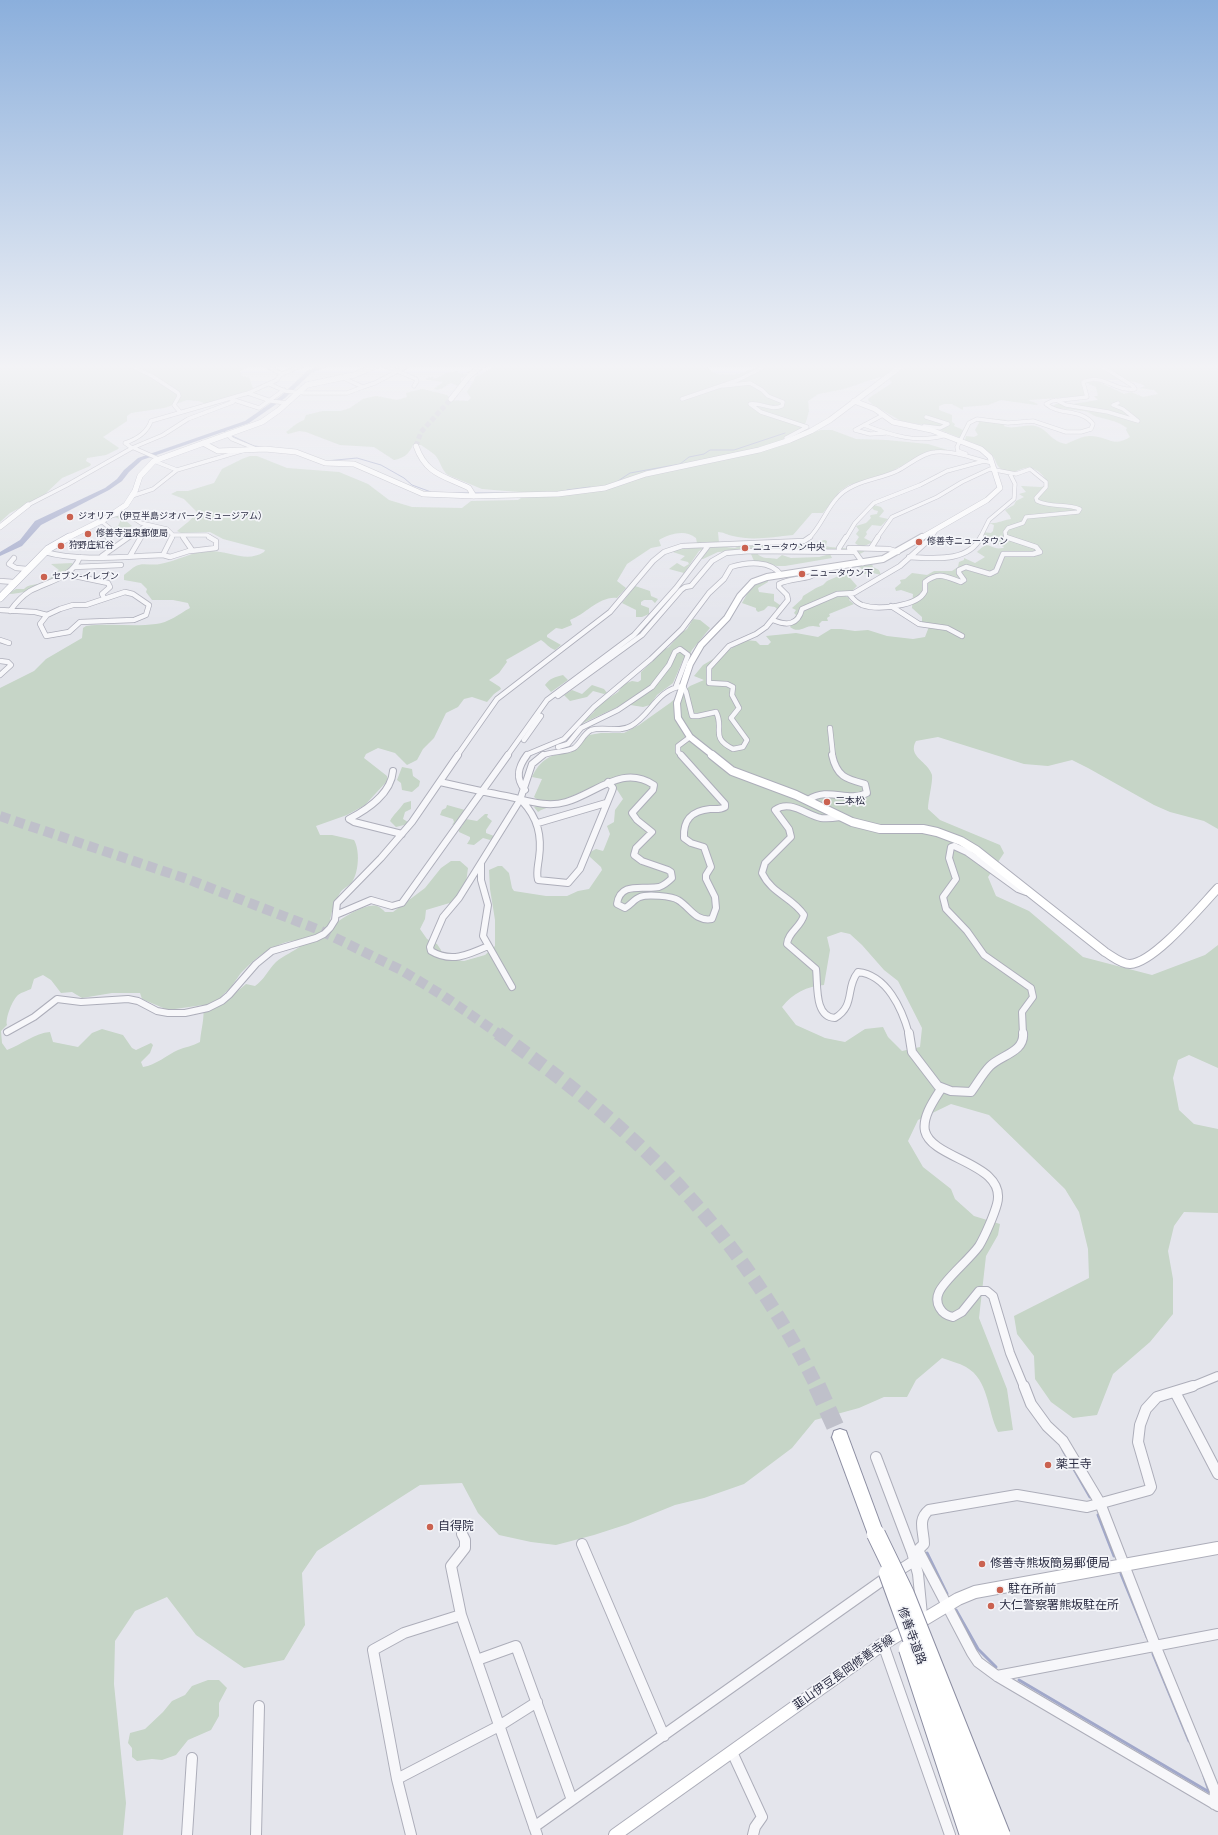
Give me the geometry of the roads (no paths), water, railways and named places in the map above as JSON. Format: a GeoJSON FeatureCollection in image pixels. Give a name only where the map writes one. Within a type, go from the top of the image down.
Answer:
{"type":"FeatureCollection","features":[{"type":"Feature","properties":{"kind":"highway","name":"修善寺道路"},"geometry":{"type":"LineString","coordinates":[[840,1437],[876,1534],[893,1589],[984,1835]]}},
{"type":"Feature","properties":{"kind":"highway"},"geometry":{"type":"LineString","coordinates":[[876,1534],[904,1594],[1001,1835]]}},
{"type":"Feature","properties":{"kind":"highway"},"geometry":{"type":"LineString","coordinates":[[893,1589],[898,1617],[969,1835]]}},
{"type":"Feature","properties":{"kind":"main road"},"geometry":{"type":"LineString","coordinates":[[0,598],[44,552],[67,537],[110,516],[126,505],[132,496],[140,476],[156,459],[181,451]]}},
{"type":"Feature","properties":{"kind":"street"},"geometry":{"type":"LineString","coordinates":[[0,526],[28,505],[61,489],[128,451]]}},
{"type":"Feature","properties":{"kind":"street"},"geometry":{"type":"LineString","coordinates":[[141,451],[177,470]]}},
{"type":"Feature","properties":{"kind":"street"},"geometry":{"type":"LineString","coordinates":[[132,496],[153,489],[177,470],[243,451]]}},
{"type":"Feature","properties":{"kind":"street"},"geometry":{"type":"LineString","coordinates":[[281,451],[296,452],[325,463],[354,464],[419,493],[474,496],[558,494],[598,489],[655,471],[753,451]]}},
{"type":"Feature","properties":{"kind":"street"},"geometry":{"type":"LineString","coordinates":[[417,451],[419,456],[435,473],[449,481],[467,487],[472,491],[474,496]]}},
{"type":"Feature","properties":{"kind":"street"},"geometry":{"type":"LineString","coordinates":[[958,451],[982,461]]}},
{"type":"Feature","properties":{"kind":"street"},"geometry":{"type":"LineString","coordinates":[[680,686],[701,645],[726,618],[747,587],[759,579],[884,559],[936,530],[998,492],[1000,484],[992,464],[983,451]]}},
{"type":"Feature","properties":{"kind":"street"},"geometry":{"type":"LineString","coordinates":[[338,914],[336,908],[341,897],[352,889],[402,834],[498,700],[545,661],[610,612],[653,561],[664,552],[677,547],[795,542],[806,539],[816,528],[834,502],[844,492],[855,486],[892,474],[932,453],[942,453],[982,461],[992,464],[1010,474],[1017,474],[1026,469],[1034,470],[1046,482],[1046,487],[1036,499],[1037,501],[1051,507],[1075,507],[1079,509],[1079,511],[1060,515],[1026,517],[1023,523],[1012,525],[1006,529],[1006,538],[1036,547],[1040,550],[1039,553],[1003,554],[996,571],[990,574],[969,567],[961,568],[959,573],[964,580],[961,582],[939,575],[933,576],[925,582],[926,591],[922,597],[914,601],[891,606],[880,607],[863,605],[855,601],[850,595]]}},
{"type":"Feature","properties":{"kind":"street"},"geometry":{"type":"LineString","coordinates":[[840,548],[855,523],[874,503],[920,485],[947,471],[970,466],[982,461]]}},
{"type":"Feature","properties":{"kind":"street"},"geometry":{"type":"LineString","coordinates":[[871,548],[886,524],[896,515],[937,497],[992,464]]}},
{"type":"Feature","properties":{"kind":"street"},"geometry":{"type":"LineString","coordinates":[[909,557],[943,559],[961,554],[972,548],[980,539],[986,523],[1014,499],[1015,484],[1010,474]]}},
{"type":"Feature","properties":{"kind":"street"},"geometry":{"type":"LineString","coordinates":[[44,552],[55,555],[80,557],[163,555],[170,557],[201,548],[216,548],[216,541],[207,535],[173,535],[167,530],[148,525],[124,512],[110,516]]}},
{"type":"Feature","properties":{"kind":"street"},"geometry":{"type":"LineString","coordinates":[[101,521],[111,528],[112,535],[108,538]]}},
{"type":"Feature","properties":{"kind":"street"},"geometry":{"type":"LineString","coordinates":[[130,556],[148,525]]}},
{"type":"Feature","properties":{"kind":"street"},"geometry":{"type":"LineString","coordinates":[[102,556],[119,542],[148,525]]}},
{"type":"Feature","properties":{"kind":"street"},"geometry":{"type":"LineString","coordinates":[[773,620],[784,624],[792,624],[800,616],[803,608],[837,594],[850,595],[892,571],[933,536],[936,530]]}},
{"type":"Feature","properties":{"kind":"street"},"geometry":{"type":"LineString","coordinates":[[163,555],[173,535]]}},
{"type":"Feature","properties":{"kind":"street"},"geometry":{"type":"LineString","coordinates":[[182,535],[191,549],[191,552]]}},
{"type":"Feature","properties":{"kind":"street"},"geometry":{"type":"LineString","coordinates":[[730,545],[746,547],[871,548],[890,549],[898,552]]}},
{"type":"Feature","properties":{"kind":"street"},"geometry":{"type":"LineString","coordinates":[[7,1032],[34,1017],[57,999],[78,1002],[135,1000],[163,1014],[198,1010],[214,1006],[233,991],[248,970],[266,954],[283,947],[319,937],[331,928],[338,914],[371,900],[392,906],[402,903],[551,699],[634,635],[676,588],[708,546]]}},
{"type":"Feature","properties":{"kind":"street"},"geometry":{"type":"LineString","coordinates":[[524,740],[551,699],[642,636],[682,590],[685,587],[692,586],[707,566],[722,554],[750,551],[855,552],[862,563]]}},
{"type":"Feature","properties":{"kind":"street"},"geometry":{"type":"LineString","coordinates":[[10,611],[30,591],[49,584],[65,574],[74,567],[80,557]]}},
{"type":"Feature","properties":{"kind":"street"},"geometry":{"type":"LineString","coordinates":[[0,581],[22,576],[16,568],[8,563],[14,558]]}},
{"type":"Feature","properties":{"kind":"street"},"geometry":{"type":"LineString","coordinates":[[525,790],[519,781],[518,773],[519,767],[528,754],[533,750],[563,741],[594,707],[652,659],[686,626],[709,593],[724,579],[731,566],[741,564],[770,566],[777,569],[781,575]]}},
{"type":"Feature","properties":{"kind":"street"},"geometry":{"type":"LineString","coordinates":[[74,567],[121,565]]}},
{"type":"Feature","properties":{"kind":"street"},"geometry":{"type":"LineString","coordinates":[[551,752],[573,748],[584,735],[592,730],[619,730],[633,725],[669,689],[680,686],[686,689],[692,716],[697,717],[713,711],[716,712],[720,718],[717,732],[719,739],[733,749],[743,747],[747,740],[731,720],[739,708],[732,695],[733,687],[726,683],[713,685],[710,683],[709,668],[714,660],[730,646],[758,633],[773,620],[788,600],[787,595],[779,587],[779,584],[788,580],[816,575],[821,570]]}},
{"type":"Feature","properties":{"kind":"street"},"geometry":{"type":"LineString","coordinates":[[65,574],[108,583],[110,587],[102,594],[104,598]]}},
{"type":"Feature","properties":{"kind":"street"},"geometry":{"type":"LineString","coordinates":[[121,593],[129,593],[145,602],[150,608],[146,615],[139,619],[80,622],[69,632],[49,636],[44,635],[40,626],[47,615],[65,607],[86,605],[121,593]]}},
{"type":"Feature","properties":{"kind":"street"},"geometry":{"type":"LineString","coordinates":[[891,606],[919,624],[947,628],[962,636]]}},
{"type":"Feature","properties":{"kind":"street"},"geometry":{"type":"LineString","coordinates":[[0,610],[35,612],[47,615]]}},
{"type":"Feature","properties":{"kind":"street"},"geometry":{"type":"LineString","coordinates":[[0,640],[9,643]]}},
{"type":"Feature","properties":{"kind":"street"},"geometry":{"type":"LineString","coordinates":[[488,946],[458,958],[440,956],[431,951],[430,947],[444,917],[453,907],[520,800],[525,790],[532,764],[554,749],[568,744],[581,728],[618,710],[652,687],[669,665],[675,652],[680,649],[688,655],[677,703],[677,711],[682,727],[690,737],[732,772],[775,786],[808,800],[840,817],[880,829],[924,829],[949,836],[976,850],[1105,952],[1123,962],[1131,964],[1144,960],[1161,947],[1218,888]]}},
{"type":"Feature","properties":{"kind":"street"},"geometry":{"type":"LineString","coordinates":[[0,661],[8,662],[11,665],[0,675]]}},
{"type":"Feature","properties":{"kind":"street"},"geometry":{"type":"LineString","coordinates":[[808,800],[817,794],[824,792],[858,796],[868,793],[865,784],[848,780],[842,776],[835,767],[830,728]]}},
{"type":"Feature","properties":{"kind":"street"},"geometry":{"type":"LineString","coordinates":[[440,782],[520,800],[546,804],[576,799],[608,782],[635,778],[654,784],[653,790],[632,813],[637,820],[652,832],[636,848],[634,855],[642,861],[668,870],[672,875],[670,881],[657,888],[635,886],[626,888],[620,894],[617,904],[625,908],[630,906],[638,897],[644,895],[674,898],[694,916],[703,920],[712,919],[716,904],[714,891],[706,879],[706,875],[711,867],[708,857],[704,847],[691,843],[684,838],[684,826],[686,820],[696,814],[705,810],[722,809],[725,804],[678,752],[678,746],[690,737]]}},
{"type":"Feature","properties":{"kind":"street"},"geometry":{"type":"LineString","coordinates":[[392,771],[392,781],[371,807],[349,819],[354,822],[402,834]]}},
{"type":"Feature","properties":{"kind":"street"},"geometry":{"type":"LineString","coordinates":[[520,800],[530,809],[538,823],[539,859],[537,878],[541,881],[568,883],[580,869],[613,788],[608,782]]}},
{"type":"Feature","properties":{"kind":"street"},"geometry":{"type":"LineString","coordinates":[[538,823],[606,803]]}},
{"type":"Feature","properties":{"kind":"street"},"geometry":{"type":"LineString","coordinates":[[840,817],[822,818],[786,806],[778,806],[775,810],[778,816],[788,827],[791,837],[765,863],[762,873],[770,887],[779,895],[801,909],[804,917],[803,922],[788,938],[787,942],[791,949],[816,969],[821,1011],[826,1016],[835,1018],[847,1008],[851,1000],[854,977],[858,972],[870,974],[879,980],[895,1002],[910,1036],[912,1052],[941,1089],[964,1094],[971,1092],[990,1066],[1022,1046],[1024,1040],[1022,1012],[1033,997],[1031,988],[984,955],[967,931],[945,906],[943,897],[956,879],[949,858],[951,847],[954,846],[967,852],[1018,888],[1030,894]]}},
{"type":"Feature","properties":{"kind":"street"},"geometry":{"type":"LineString","coordinates":[[480,864],[488,905],[483,936],[512,987]]}},
{"type":"Feature","properties":{"kind":"street"},"geometry":{"type":"LineString","coordinates":[[941,1089],[934,1100],[927,1117],[924,1131],[928,1138],[993,1181],[998,1198],[997,1206],[981,1242],[940,1290],[937,1300],[939,1306],[946,1316],[951,1318],[958,1316],[964,1311],[971,1298],[979,1291],[987,1291],[993,1296],[1010,1353],[1031,1404],[1043,1421],[1063,1441],[1100,1503],[1155,1645],[1216,1791],[1216,1805]]}},
{"type":"Feature","properties":{"kind":"street"},"geometry":{"type":"LineString","coordinates":[[462,1534],[467,1542],[467,1547],[461,1556],[451,1566],[461,1615],[535,1831],[572,1800],[878,1583],[915,1554],[924,1544],[921,1518],[928,1510],[1017,1495],[1032,1496],[1087,1507],[1148,1490],[1151,1487],[1138,1442],[1140,1425],[1146,1409],[1157,1397],[1188,1388],[1218,1376]]}},
{"type":"Feature","properties":{"kind":"street"},"geometry":{"type":"LineString","coordinates":[[1175,1392],[1218,1474]]}},
{"type":"Feature","properties":{"kind":"street"},"geometry":{"type":"LineString","coordinates":[[876,1457],[915,1554],[947,1605],[978,1662],[997,1676],[1216,1805]]}},
{"type":"Feature","properties":{"kind":"street"},"geometry":{"type":"LineString","coordinates":[[582,1544],[664,1736]]}},
{"type":"Feature","properties":{"kind":"street","name":"韮山伊豆長岡修善寺線"},"geometry":{"type":"LineString","coordinates":[[615,1835],[883,1644],[947,1605],[975,1592],[1218,1548]]}},
{"type":"Feature","properties":{"kind":"street"},"geometry":{"type":"LineString","coordinates":[[915,1554],[920,1608],[923,1620]]}},
{"type":"Feature","properties":{"kind":"street"},"geometry":{"type":"LineString","coordinates":[[411,1835],[397,1779],[373,1650],[382,1643],[398,1636],[461,1615]]}},
{"type":"Feature","properties":{"kind":"street"},"geometry":{"type":"LineString","coordinates":[[997,1676],[1218,1634]]}},
{"type":"Feature","properties":{"kind":"street"},"geometry":{"type":"LineString","coordinates":[[883,1644],[950,1835]]}},
{"type":"Feature","properties":{"kind":"street"},"geometry":{"type":"LineString","coordinates":[[477,1660],[516,1646],[572,1800]]}},
{"type":"Feature","properties":{"kind":"street"},"geometry":{"type":"LineString","coordinates":[[397,1779],[499,1726],[537,1702]]}},
{"type":"Feature","properties":{"kind":"street"},"geometry":{"type":"LineString","coordinates":[[256,1835],[259,1706]]}},
{"type":"Feature","properties":{"kind":"street"},"geometry":{"type":"LineString","coordinates":[[732,1752],[762,1817],[755,1827],[753,1835]]}},
{"type":"Feature","properties":{"kind":"street"},"geometry":{"type":"LineString","coordinates":[[187,1835],[192,1758]]}},
{"type":"Feature","properties":{"kind":"waterway"},"geometry":{"type":"LineString","coordinates":[[0,554],[20,545],[38,523],[107,489],[120,480],[126,471],[140,459],[161,451]]}},
{"type":"Feature","properties":{"kind":"waterway"},"geometry":{"type":"LineString","coordinates":[[618,481],[630,473],[680,464],[689,457],[704,454],[709,451]]}},
{"type":"Feature","properties":{"kind":"waterway"},"geometry":{"type":"LineString","coordinates":[[326,461],[357,458],[381,465],[404,478],[412,485],[431,492]]}},
{"type":"Feature","properties":{"kind":"waterway"},"geometry":{"type":"LineString","coordinates":[[567,490],[590,487]]}},
{"type":"Feature","properties":{"kind":"waterway"},"geometry":{"type":"LineString","coordinates":[[453,493],[507,493]]}},
{"type":"Feature","properties":{"kind":"waterway"},"geometry":{"type":"LineString","coordinates":[[1063,1450],[1090,1497]]}},
{"type":"Feature","properties":{"kind":"waterway"},"geometry":{"type":"LineString","coordinates":[[1098,1515],[1114,1556]]}},
{"type":"Feature","properties":{"kind":"waterway"},"geometry":{"type":"LineString","coordinates":[[927,1553],[947,1594]]}},
{"type":"Feature","properties":{"kind":"waterway"},"geometry":{"type":"LineString","coordinates":[[1121,1574],[1147,1637]]}},
{"type":"Feature","properties":{"kind":"waterway"},"geometry":{"type":"LineString","coordinates":[[956,1610],[978,1649],[996,1667]]}},
{"type":"Feature","properties":{"kind":"waterway"},"geometry":{"type":"LineString","coordinates":[[1153,1654],[1189,1741]]}},
{"type":"Feature","properties":{"kind":"waterway"},"geometry":{"type":"LineString","coordinates":[[1019,1680],[1209,1792]]}},
{"type":"Feature","properties":{"kind":"waterway"},"geometry":{"type":"LineString","coordinates":[[1204,1776],[1209,1791]]}},
{"type":"Feature","properties":{"kind":"tunnel"},"geometry":{"type":"LineString","coordinates":[[0,816],[190,880],[317,929],[401,970],[442,995],[499,1034]]}},
{"type":"Feature","properties":{"kind":"tunnel"},"geometry":{"type":"LineString","coordinates":[[498,1033],[598,1108],[658,1163],[685,1192],[711,1222],[758,1285],[799,1352],[817,1387]]}},
{"type":"Feature","properties":{"kind":"tunnel"},"geometry":{"type":"LineString","coordinates":[[817,1386],[840,1437]]}},
{"type":"Feature","properties":{"kind":"place","name":"ジオリア（伊豆半島ジオパークミュージアム）"},"geometry":{"type":"Point","coordinates":[70,517]}},
{"type":"Feature","properties":{"kind":"place","name":"修善寺温泉郵便局"},"geometry":{"type":"Point","coordinates":[88,534]}},
{"type":"Feature","properties":{"kind":"place","name":"修善寺ニュータウン"},"geometry":{"type":"Point","coordinates":[919,542]}},
{"type":"Feature","properties":{"kind":"place","name":"狩野庄紅谷"},"geometry":{"type":"Point","coordinates":[61,546]}},
{"type":"Feature","properties":{"kind":"place","name":"ニュータウン中央"},"geometry":{"type":"Point","coordinates":[745,548]}},
{"type":"Feature","properties":{"kind":"place","name":"ニュータウン下"},"geometry":{"type":"Point","coordinates":[802,574]}},
{"type":"Feature","properties":{"kind":"place","name":"セブン-イレブン"},"geometry":{"type":"Point","coordinates":[44,577]}},
{"type":"Feature","properties":{"kind":"place","name":"二本松"},"geometry":{"type":"Point","coordinates":[827,802]}},
{"type":"Feature","properties":{"kind":"place","name":"薬王寺"},"geometry":{"type":"Point","coordinates":[1048,1465]}},
{"type":"Feature","properties":{"kind":"place","name":"自得院"},"geometry":{"type":"Point","coordinates":[430,1527]}},
{"type":"Feature","properties":{"kind":"place","name":"修善寺熊坂簡易郵便局"},"geometry":{"type":"Point","coordinates":[982,1564]}},
{"type":"Feature","properties":{"kind":"place","name":"駐在所前"},"geometry":{"type":"Point","coordinates":[1000,1590]}},
{"type":"Feature","properties":{"kind":"place","name":"大仁警察署熊坂駐在所"},"geometry":{"type":"Point","coordinates":[991,1606]}}]}
